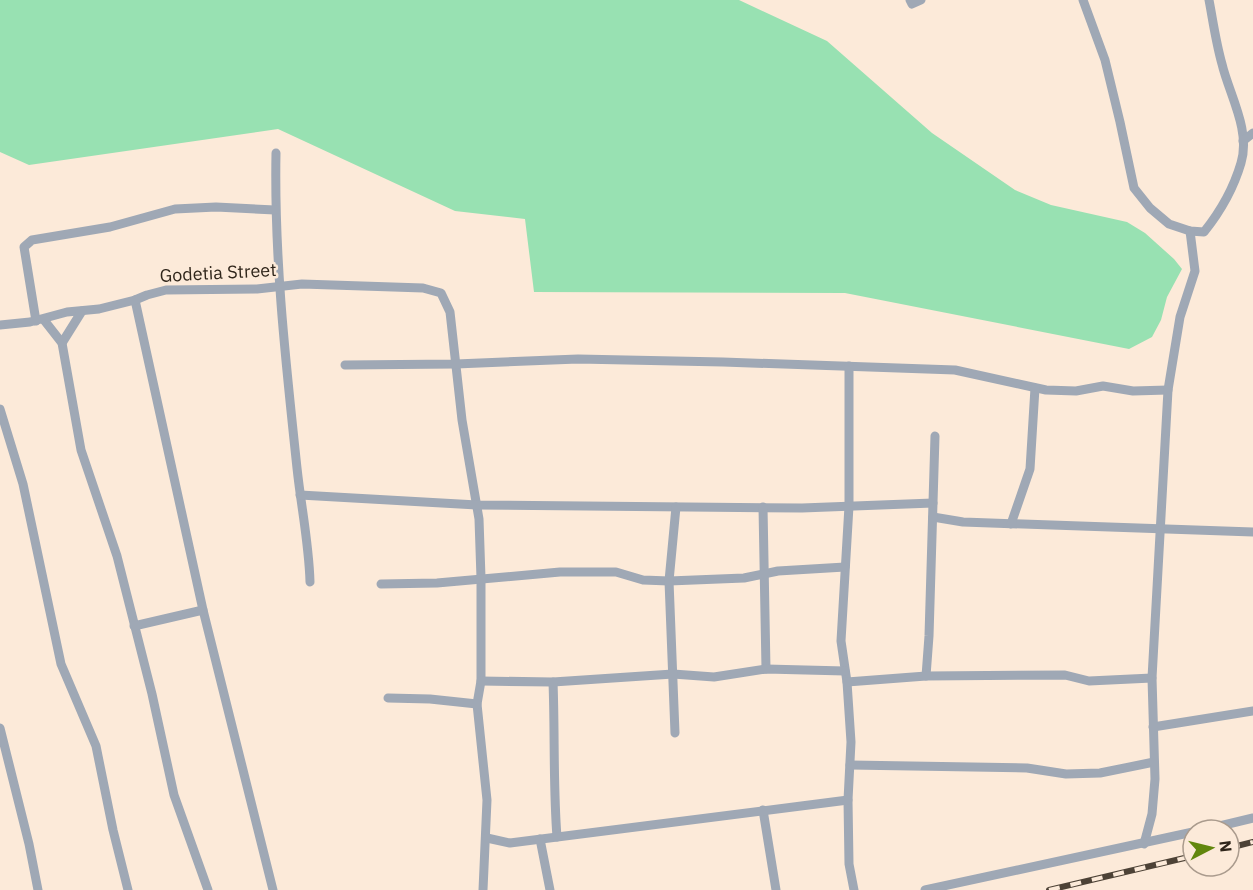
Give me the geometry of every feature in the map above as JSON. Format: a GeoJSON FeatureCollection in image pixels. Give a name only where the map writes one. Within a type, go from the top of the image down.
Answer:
{"type":"FeatureCollection","features":[{"type":"Feature","properties":{"kind":"street"},"geometry":{"type":"LineString","coordinates":[[910,0],[912,4],[921,0]]}},
{"type":"Feature","properties":{"kind":"street"},"geometry":{"type":"LineString","coordinates":[[1083,0],[1105,60],[1134,188],[1150,208],[1169,224],[1190,231],[1204,232],[1220,211],[1242,162],[1243,141],[1222,65],[1209,0]]}},
{"type":"Feature","properties":{"kind":"street"},"geometry":{"type":"LineString","coordinates":[[1243,141],[1253,133]]}},
{"type":"Feature","properties":{"kind":"street"},"geometry":{"type":"LineString","coordinates":[[276,153],[275,210],[279,286],[310,582]]}},
{"type":"Feature","properties":{"kind":"street"},"geometry":{"type":"LineString","coordinates":[[208,890],[174,795],[152,694],[117,556],[81,450],[62,343],[40,321],[24,247],[32,240],[110,227],[176,209],[216,207],[275,210]]}},
{"type":"Feature","properties":{"kind":"street"},"geometry":{"type":"LineString","coordinates":[[1144,844],[1152,814],[1154,762],[1152,678],[1168,390],[1180,317],[1195,271],[1190,231]]}},
{"type":"Feature","properties":{"kind":"street","name":"Godetia Street"},"geometry":{"type":"LineString","coordinates":[[0,325],[40,321],[67,312],[99,309],[166,290],[257,289],[302,284],[423,288],[441,293],[450,312],[456,364]]}},
{"type":"Feature","properties":{"kind":"street"},"geometry":{"type":"LineString","coordinates":[[135,300],[203,610],[273,890]]}},
{"type":"Feature","properties":{"kind":"street"},"geometry":{"type":"LineString","coordinates":[[62,343],[82,311]]}},
{"type":"Feature","properties":{"kind":"street"},"geometry":{"type":"LineString","coordinates":[[345,365],[456,364],[578,359],[849,366],[956,370],[1046,390],[1077,391],[1103,386],[1133,392],[1168,390]]}},
{"type":"Feature","properties":{"kind":"street"},"geometry":{"type":"LineString","coordinates":[[456,364],[462,420],[479,519],[481,681],[477,704],[487,800],[483,890]]}},
{"type":"Feature","properties":{"kind":"street"},"geometry":{"type":"LineString","coordinates":[[849,366],[849,506],[842,641],[851,742],[848,800],[849,864],[854,890]]}},
{"type":"Feature","properties":{"kind":"street"},"geometry":{"type":"LineString","coordinates":[[1011,524],[1030,469],[1035,388]]}},
{"type":"Feature","properties":{"kind":"street"},"geometry":{"type":"LineString","coordinates":[[0,409],[23,484],[61,664],[96,746],[128,890]]}},
{"type":"Feature","properties":{"kind":"street"},"geometry":{"type":"LineString","coordinates":[[926,676],[935,435]]}},
{"type":"Feature","properties":{"kind":"street"},"geometry":{"type":"LineString","coordinates":[[300,495],[477,506],[763,507],[933,503]]}},
{"type":"Feature","properties":{"kind":"street"},"geometry":{"type":"LineString","coordinates":[[675,733],[669,581],[676,507]]}},
{"type":"Feature","properties":{"kind":"street"},"geometry":{"type":"LineString","coordinates":[[763,507],[766,669]]}},
{"type":"Feature","properties":{"kind":"street"},"geometry":{"type":"LineString","coordinates":[[933,517],[963,522],[1253,532]]}},
{"type":"Feature","properties":{"kind":"street"},"geometry":{"type":"LineString","coordinates":[[381,584],[437,583],[560,572],[616,572],[643,580],[669,581],[744,578],[778,571],[845,567]]}},
{"type":"Feature","properties":{"kind":"street"},"geometry":{"type":"LineString","coordinates":[[134,626],[203,610]]}},
{"type":"Feature","properties":{"kind":"street"},"geometry":{"type":"LineString","coordinates":[[481,681],[553,682],[673,674],[714,677],[766,669],[845,670]]}},
{"type":"Feature","properties":{"kind":"street"},"geometry":{"type":"LineString","coordinates":[[847,682],[926,676],[1065,675],[1089,681],[1152,678]]}},
{"type":"Feature","properties":{"kind":"street"},"geometry":{"type":"LineString","coordinates":[[553,682],[554,798],[557,837]]}},
{"type":"Feature","properties":{"kind":"street"},"geometry":{"type":"LineString","coordinates":[[388,698],[430,699],[477,704]]}},
{"type":"Feature","properties":{"kind":"street"},"geometry":{"type":"LineString","coordinates":[[1153,727],[1253,711]]}},
{"type":"Feature","properties":{"kind":"street"},"geometry":{"type":"LineString","coordinates":[[0,728],[38,890]]}},
{"type":"Feature","properties":{"kind":"street"},"geometry":{"type":"LineString","coordinates":[[850,765],[1027,768],[1066,774],[1100,773],[1154,762]]}},
{"type":"Feature","properties":{"kind":"street"},"geometry":{"type":"LineString","coordinates":[[487,838],[510,843],[848,800]]}},
{"type":"Feature","properties":{"kind":"street"},"geometry":{"type":"LineString","coordinates":[[763,810],[776,890]]}},
{"type":"Feature","properties":{"kind":"street"},"geometry":{"type":"LineString","coordinates":[[925,890],[1181,835]]}},
{"type":"Feature","properties":{"kind":"street"},"geometry":{"type":"LineString","coordinates":[[540,839],[550,890]]}},
{"type":"Feature","properties":{"kind":"green space"},"geometry":{"type":"Polygon","coordinates":[[[0,0],[739,0],[827,41],[932,133],[1015,190],[1051,205],[1127,222],[1145,233],[1182,269],[1167,297],[1161,320],[1152,337],[1129,349],[845,293],[534,292],[525,219],[455,211],[278,129],[29,165],[0,152],[0,0]]]}},
{"type":"Feature","properties":{"kind":"railway"},"geometry":{"type":"LineString","coordinates":[[1241,845],[1253,842]]}},
{"type":"Feature","properties":{"kind":"railway"},"geometry":{"type":"LineString","coordinates":[[1049,890],[1181,859]]}}]}
